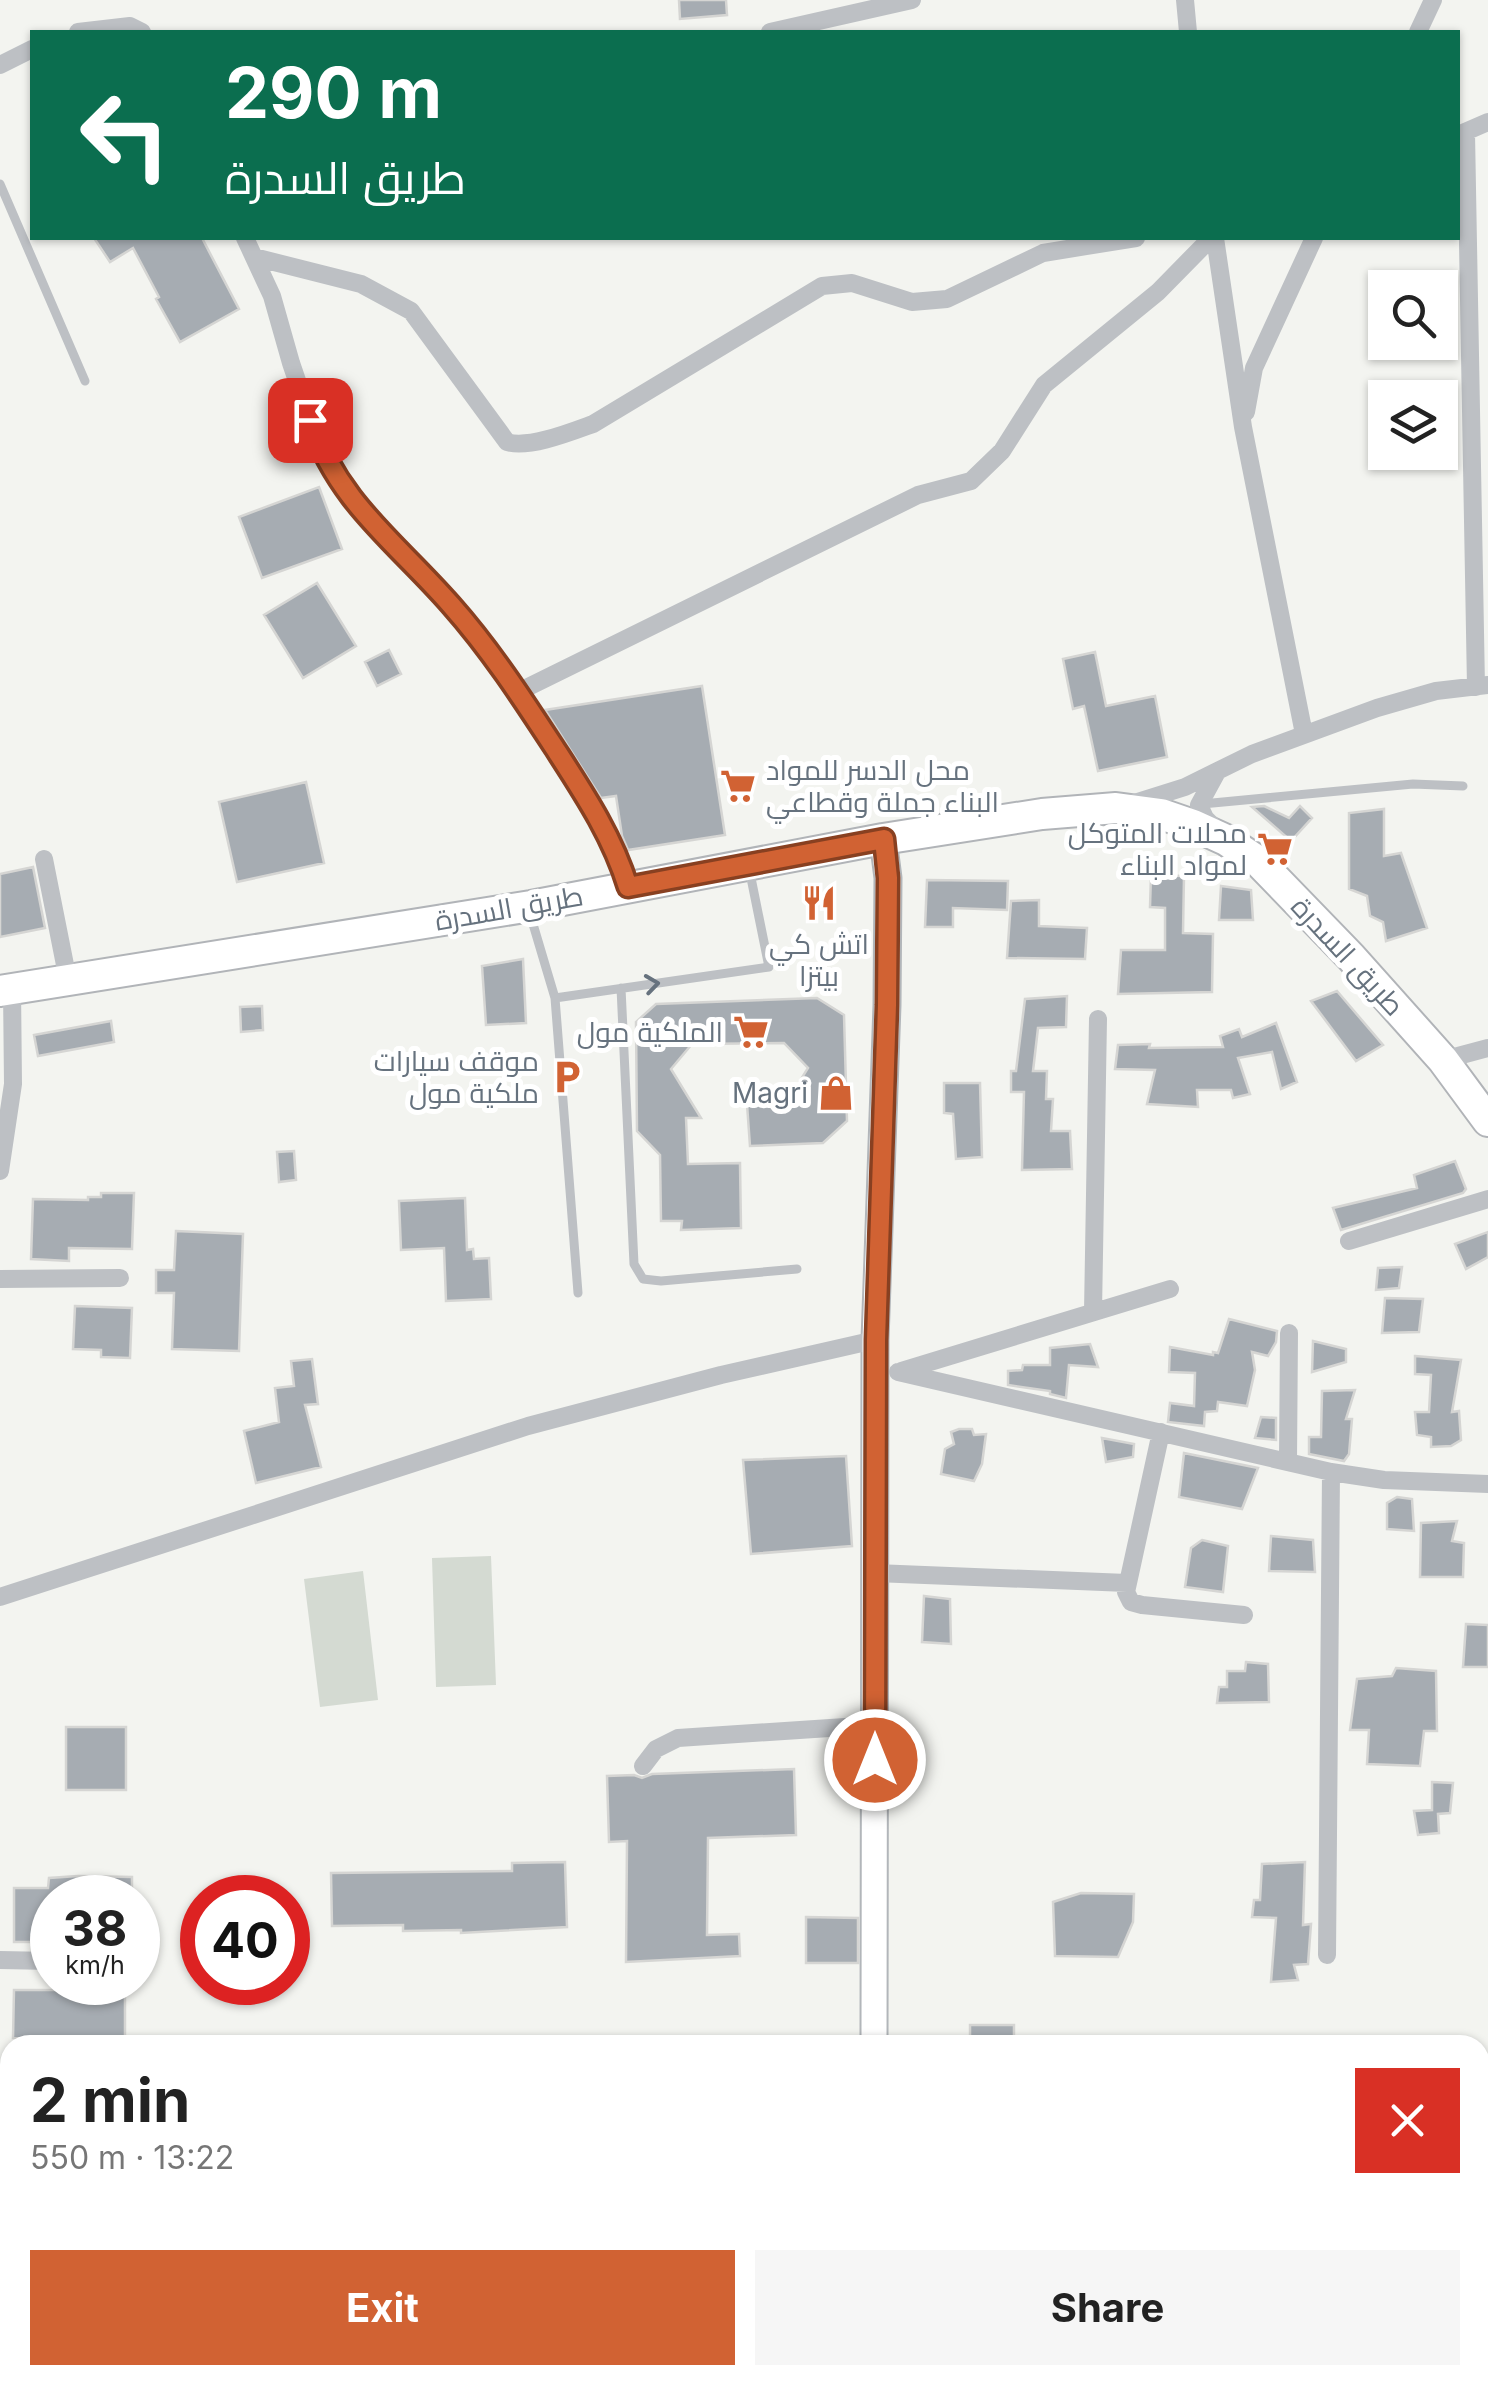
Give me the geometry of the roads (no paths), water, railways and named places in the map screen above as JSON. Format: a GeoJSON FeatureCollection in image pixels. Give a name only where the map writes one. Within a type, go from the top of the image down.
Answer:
{"type":"FeatureCollection","features":[{"type":"Feature","properties":{"kind":"main road","name":"طريق السدرة"},"geometry":{"type":"LineString","coordinates":[[6,990],[528,906],[884,839],[1042,814],[1116,808],[1161,814],[1226,840],[1259,862],[1351,957],[1442,1060],[1488,1120]]}},
{"type":"Feature","properties":{"kind":"street"},"geometry":{"type":"LineString","coordinates":[[779,30],[912,0]]}},
{"type":"Feature","properties":{"kind":"street"},"geometry":{"type":"LineString","coordinates":[[1185,0],[1188,30]]}},
{"type":"Feature","properties":{"kind":"street"},"geometry":{"type":"LineString","coordinates":[[1419,30],[1433,0]]}},
{"type":"Feature","properties":{"kind":"street"},"geometry":{"type":"LineString","coordinates":[[95,30],[130,26],[138,30]]}},
{"type":"Feature","properties":{"kind":"street"},"geometry":{"type":"LineString","coordinates":[[0,64],[30,51]]}},
{"type":"Feature","properties":{"kind":"street"},"geometry":{"type":"LineString","coordinates":[[1116,808],[1185,787],[1304,734],[1436,691],[1482,686],[1462,134],[1488,122]]}},
{"type":"Feature","properties":{"kind":"street"},"geometry":{"type":"LineString","coordinates":[[246,240],[272,296],[291,364],[330,469],[345,492],[454,608],[518,692],[606,829],[628,887]]}},
{"type":"Feature","properties":{"kind":"street"},"geometry":{"type":"LineString","coordinates":[[254,257],[361,284],[411,311],[507,442],[515,445],[563,436],[626,407],[713,349],[822,286],[852,282],[912,302],[947,300],[1042,253],[1123,240]]}},
{"type":"Feature","properties":{"kind":"street"},"geometry":{"type":"LineString","coordinates":[[518,692],[918,496],[971,481],[1002,451],[1044,385],[1158,292],[1211,240]]}},
{"type":"Feature","properties":{"kind":"street"},"geometry":{"type":"LineString","coordinates":[[1213,240],[1243,427],[1304,734]]}},
{"type":"Feature","properties":{"kind":"street"},"geometry":{"type":"LineString","coordinates":[[1243,427],[1254,368],[1313,240]]}},
{"type":"Feature","properties":{"kind":"street"},"geometry":{"type":"LineString","coordinates":[[1217,772],[1199,805],[1205,818],[1226,840]]}},
{"type":"Feature","properties":{"kind":"street"},"geometry":{"type":"LineString","coordinates":[[874,2035],[876,1572],[887,1374],[876,1340],[887,1005],[888,878],[884,839]]}},
{"type":"Feature","properties":{"kind":"street"},"geometry":{"type":"LineString","coordinates":[[44,858],[68,980]]}},
{"type":"Feature","properties":{"kind":"street"},"geometry":{"type":"LineString","coordinates":[[0,1171],[13,1084],[6,990]]}},
{"type":"Feature","properties":{"kind":"street"},"geometry":{"type":"LineString","coordinates":[[1093,1312],[1098,1019]]}},
{"type":"Feature","properties":{"kind":"street"},"geometry":{"type":"LineString","coordinates":[[1442,1060],[1488,1048]]}},
{"type":"Feature","properties":{"kind":"street"},"geometry":{"type":"LineString","coordinates":[[1349,1241],[1488,1199]]}},
{"type":"Feature","properties":{"kind":"street"},"geometry":{"type":"LineString","coordinates":[[0,1279],[120,1278]]}},
{"type":"Feature","properties":{"kind":"street"},"geometry":{"type":"LineString","coordinates":[[887,1374],[1170,1289]]}},
{"type":"Feature","properties":{"kind":"street"},"geometry":{"type":"LineString","coordinates":[[1288,1460],[1290,1333]]}},
{"type":"Feature","properties":{"kind":"street"},"geometry":{"type":"LineString","coordinates":[[0,1597],[528,1426],[876,1340]]}},
{"type":"Feature","properties":{"kind":"street"},"geometry":{"type":"LineString","coordinates":[[887,1374],[1331,1472],[1384,1480],[1488,1484]]}},
{"type":"Feature","properties":{"kind":"street"},"geometry":{"type":"LineString","coordinates":[[1161,1432],[1127,1583],[1130,1602],[1244,1615]]}},
{"type":"Feature","properties":{"kind":"street"},"geometry":{"type":"LineString","coordinates":[[1327,1955],[1331,1472]]}},
{"type":"Feature","properties":{"kind":"street"},"geometry":{"type":"LineString","coordinates":[[876,1572],[1127,1583]]}},
{"type":"Feature","properties":{"kind":"street"},"geometry":{"type":"LineString","coordinates":[[644,1766],[656,1749],[678,1738],[875,1725]]}},
{"type":"Feature","properties":{"kind":"street"},"geometry":{"type":"LineString","coordinates":[[0,1960],[30,1961]]}},
{"type":"Feature","properties":{"kind":"lane"},"geometry":{"type":"LineString","coordinates":[[0,184],[84,381]]}},
{"type":"Feature","properties":{"kind":"lane"},"geometry":{"type":"LineString","coordinates":[[1199,805],[1413,784],[1463,786]]}},
{"type":"Feature","properties":{"kind":"lane"},"geometry":{"type":"LineString","coordinates":[[555,998],[769,967],[748,865]]}},
{"type":"Feature","properties":{"kind":"lane"},"geometry":{"type":"LineString","coordinates":[[528,906],[555,998],[578,1293]]}},
{"type":"Feature","properties":{"kind":"lane"},"geometry":{"type":"LineString","coordinates":[[621,988],[634,1264],[643,1279],[660,1281],[797,1269]]}},
{"type":"Feature","properties":{"kind":"place","name":"محل الدسر للمواد البناء جملة وقطاعي"},"geometry":{"type":"Point","coordinates":[738,786]}},
{"type":"Feature","properties":{"kind":"place","name":"محلات المتوكل لمواد البناء"},"geometry":{"type":"Point","coordinates":[1275,849]}},
{"type":"Feature","properties":{"kind":"place","name":"اتش كي بيتزا"},"geometry":{"type":"Point","coordinates":[819,903]}},
{"type":"Feature","properties":{"kind":"place","name":"الملكية مول"},"geometry":{"type":"Point","coordinates":[751,1032]}},
{"type":"Feature","properties":{"kind":"place","name":"موقف سيارات ملكية مول"},"geometry":{"type":"Point","coordinates":[567,1077]}},
{"type":"Feature","properties":{"kind":"place","name":"Magri"},"geometry":{"type":"Point","coordinates":[836,1093]}}]}
